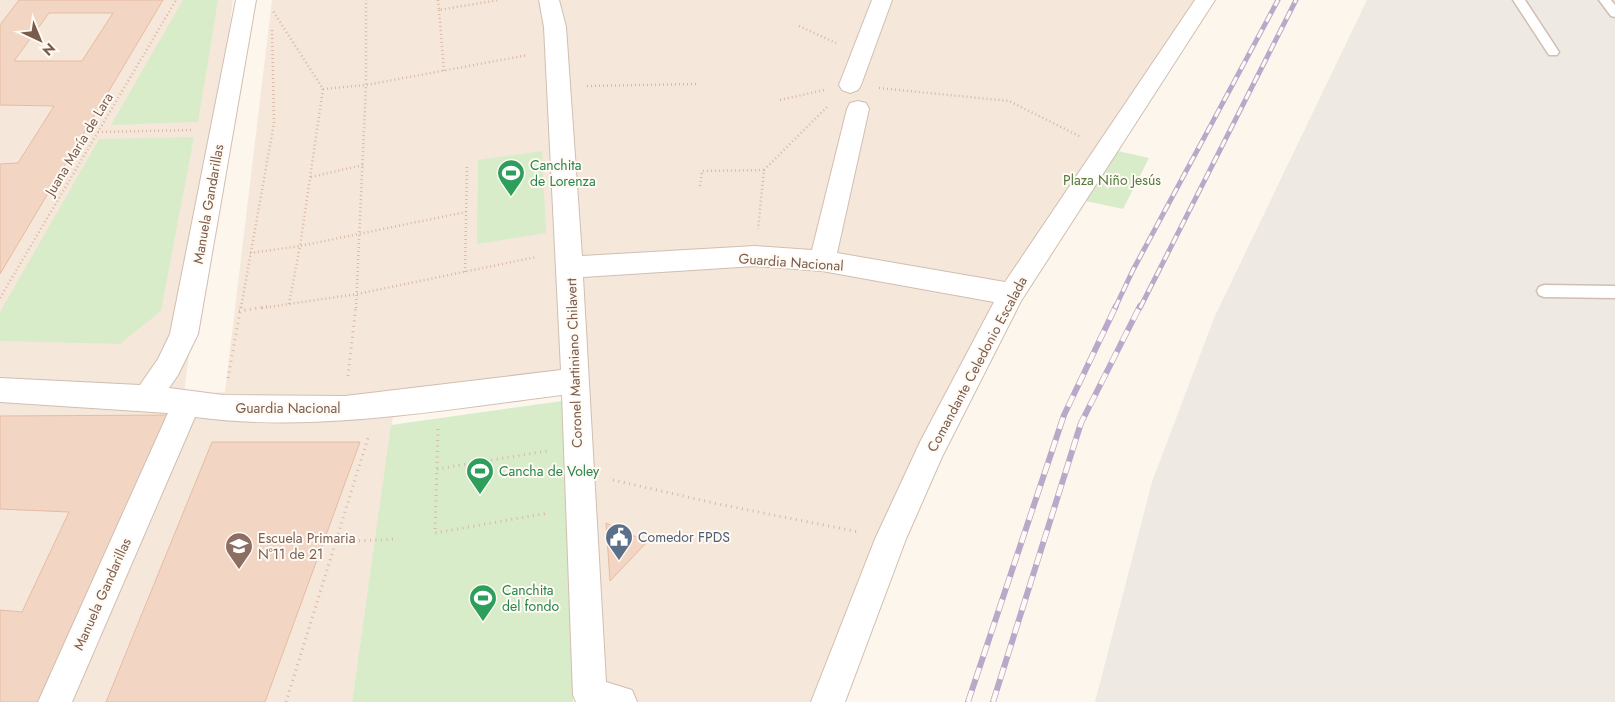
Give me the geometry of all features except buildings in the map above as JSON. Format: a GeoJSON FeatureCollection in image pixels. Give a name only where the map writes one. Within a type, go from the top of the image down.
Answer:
{"type":"FeatureCollection","features":[{"type":"Feature","properties":{"kind":"street","name":"Manuela Gandarillas"},"geometry":{"type":"LineString","coordinates":[[147,398],[168,367],[184,334],[246,0]]}},
{"type":"Feature","properties":{"kind":"street","name":"Coronel Martiniano Chilavert"},"geometry":{"type":"LineString","coordinates":[[549,0],[555,27],[559,86],[590,695],[620,702]]}},
{"type":"Feature","properties":{"kind":"street"},"geometry":{"type":"LineString","coordinates":[[850,85],[882,0]]}},
{"type":"Feature","properties":{"kind":"street","name":"Comandante Celedonio Escalada"},"geometry":{"type":"LineString","coordinates":[[828,702],[891,539],[930,451],[1011,294],[1205,0]]}},
{"type":"Feature","properties":{"kind":"street"},"geometry":{"type":"LineString","coordinates":[[822,262],[858,109]]}},
{"type":"Feature","properties":{"kind":"street","name":"Guardia Nacional"},"geometry":{"type":"LineString","coordinates":[[569,259],[755,256],[822,262],[1011,294]]}},
{"type":"Feature","properties":{"kind":"street","name":"Guardia Nacional"},"geometry":{"type":"LineString","coordinates":[[0,390],[147,398],[223,408],[345,409],[574,381]]}},
{"type":"Feature","properties":{"kind":"street","name":"Manuela Gandarillas"},"geometry":{"type":"LineString","coordinates":[[55,702],[186,404]]}},
{"type":"Feature","properties":{"kind":"lane"},"geometry":{"type":"LineString","coordinates":[[1519,0],[1552,52]]}},
{"type":"Feature","properties":{"kind":"lane"},"geometry":{"type":"LineString","coordinates":[[1605,0],[1615,13]]}},
{"type":"Feature","properties":{"kind":"lane"},"geometry":{"type":"LineString","coordinates":[[1544,291],[1615,292]]}},
{"type":"Feature","properties":{"kind":"path","name":"Juana María de Lara"},"geometry":{"type":"LineString","coordinates":[[0,298],[176,0]]}},
{"type":"Feature","properties":{"kind":"path"},"geometry":{"type":"LineString","coordinates":[[345,409],[357,294],[366,85],[366,0]]}},
{"type":"Feature","properties":{"kind":"path"},"geometry":{"type":"LineString","coordinates":[[438,0],[444,71]]}},
{"type":"Feature","properties":{"kind":"path"},"geometry":{"type":"LineString","coordinates":[[439,10],[498,0]]}},
{"type":"Feature","properties":{"kind":"path"},"geometry":{"type":"LineString","coordinates":[[272,18],[272,9],[323,89],[290,304]]}},
{"type":"Feature","properties":{"kind":"path"},"geometry":{"type":"LineString","coordinates":[[800,26],[861,55]]}},
{"type":"Feature","properties":{"kind":"path"},"geometry":{"type":"LineString","coordinates":[[223,408],[274,123],[272,28]]}},
{"type":"Feature","properties":{"kind":"path"},"geometry":{"type":"LineString","coordinates":[[323,89],[366,85],[556,50]]}},
{"type":"Feature","properties":{"kind":"path"},"geometry":{"type":"LineString","coordinates":[[559,86],[696,84]]}},
{"type":"Feature","properties":{"kind":"path"},"geometry":{"type":"LineString","coordinates":[[755,256],[764,170],[850,85]]}},
{"type":"Feature","properties":{"kind":"path"},"geometry":{"type":"LineString","coordinates":[[780,100],[850,85],[1009,101],[1107,149]]}},
{"type":"Feature","properties":{"kind":"path"},"geometry":{"type":"LineString","coordinates":[[98,132],[222,129]]}},
{"type":"Feature","properties":{"kind":"path"},"geometry":{"type":"LineString","coordinates":[[311,177],[363,165]]}},
{"type":"Feature","properties":{"kind":"path"},"geometry":{"type":"LineString","coordinates":[[464,272],[466,167]]}},
{"type":"Feature","properties":{"kind":"path"},"geometry":{"type":"LineString","coordinates":[[700,186],[702,171],[764,170]]}},
{"type":"Feature","properties":{"kind":"path"},"geometry":{"type":"LineString","coordinates":[[250,253],[300,246],[466,212]]}},
{"type":"Feature","properties":{"kind":"path"},"geometry":{"type":"LineString","coordinates":[[240,311],[357,294],[464,272],[569,259]]}},
{"type":"Feature","properties":{"kind":"path"},"geometry":{"type":"LineString","coordinates":[[438,397],[435,533],[580,508]]}},
{"type":"Feature","properties":{"kind":"path"},"geometry":{"type":"LineString","coordinates":[[286,702],[370,433],[400,402]]}},
{"type":"Feature","properties":{"kind":"path"},"geometry":{"type":"LineString","coordinates":[[437,469],[578,459],[718,504],[891,539]]}},
{"type":"Feature","properties":{"kind":"path"},"geometry":{"type":"LineString","coordinates":[[337,542],[395,540]]}},
{"type":"Feature","properties":{"kind":"shaded area"},"geometry":{"type":"Polygon","coordinates":[[[0,0],[233,0],[184,395],[225,392],[272,0],[1205,0],[1011,294],[828,702],[620,702],[590,695],[574,381],[396,395],[352,702],[0,702],[0,0]]]}},
{"type":"Feature","properties":{"kind":"shaded area"},"geometry":{"type":"Polygon","coordinates":[[[1367,0],[1615,0],[1615,702],[1095,702],[1152,482],[1214,318],[1367,0]]]}},
{"type":"Feature","properties":{"kind":"green space"},"geometry":{"type":"Polygon","coordinates":[[[183,0],[218,0],[198,122],[111,125],[183,0]]]}},
{"type":"Feature","properties":{"kind":"green space"},"geometry":{"type":"Polygon","coordinates":[[[194,137],[161,311],[120,344],[0,341],[0,312],[99,139],[194,137]]]}},
{"type":"Feature","properties":{"kind":"green space","name":"Plaza Niño Jesús"},"geometry":{"type":"Polygon","coordinates":[[[1105,148],[1149,158],[1123,209],[1072,198],[1105,148]]]}},
{"type":"Feature","properties":{"kind":"green space","name":"Canchita de Lorenza"},"geometry":{"type":"Polygon","coordinates":[[[542,151],[546,233],[477,244],[478,160],[542,151]]]}},
{"type":"Feature","properties":{"kind":"green space"},"geometry":{"type":"Polygon","coordinates":[[[562,401],[573,702],[352,702],[391,425],[562,401]]]}},
{"type":"Feature","properties":{"kind":"railway"},"geometry":{"type":"LineString","coordinates":[[1115,308],[1133,270],[1278,0]]}},
{"type":"Feature","properties":{"kind":"railway"},"geometry":{"type":"LineString","coordinates":[[1140,308],[1296,0]]}},
{"type":"Feature","properties":{"kind":"railway"},"geometry":{"type":"LineString","coordinates":[[968,702],[1064,415],[1116,306]]}},
{"type":"Feature","properties":{"kind":"railway"},"geometry":{"type":"LineString","coordinates":[[993,702],[1081,423],[1140,306]]}},
{"type":"Feature","properties":{"kind":"place","name":"Canchita de Lorenza"},"geometry":{"type":"Point","coordinates":[511,197]}},
{"type":"Feature","properties":{"kind":"place","name":"Cancha de Voley"},"geometry":{"type":"Point","coordinates":[480,495]}},
{"type":"Feature","properties":{"kind":"place","name":"Comedor FPDS"},"geometry":{"type":"Point","coordinates":[619,561]}},
{"type":"Feature","properties":{"kind":"place","name":"Escuela Primaria N°11 de 21"},"geometry":{"type":"Point","coordinates":[239,570]}},
{"type":"Feature","properties":{"kind":"place","name":"Canchita del fondo"},"geometry":{"type":"Point","coordinates":[483,622]}}]}
